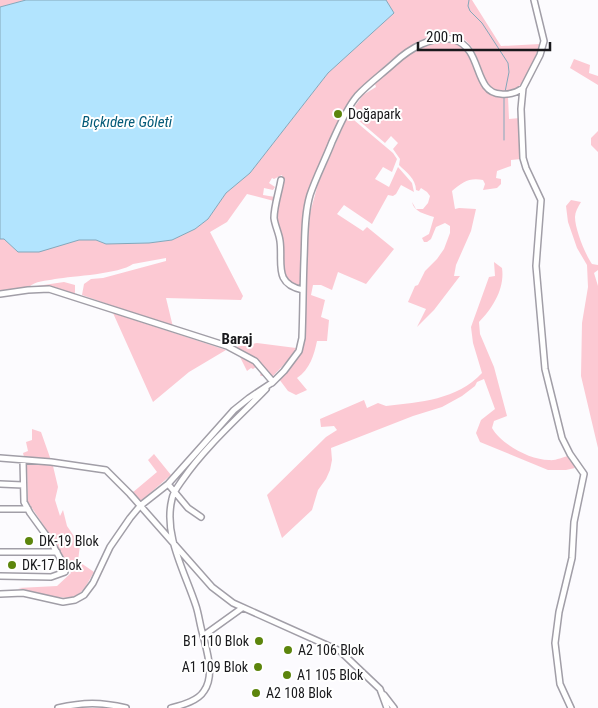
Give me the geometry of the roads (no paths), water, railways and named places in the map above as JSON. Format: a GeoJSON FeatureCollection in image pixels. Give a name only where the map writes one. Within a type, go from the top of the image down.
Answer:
{"type":"FeatureCollection","features":[{"type":"Feature","properties":{"kind":"street"},"geometry":{"type":"LineString","coordinates":[[534,0],[544,37],[544,44],[523,88],[521,108],[523,158],[541,200],[536,266],[545,368],[562,438],[570,454],[584,474],[574,522],[572,558],[559,612],[555,643],[560,684],[571,708]]}},
{"type":"Feature","properties":{"kind":"street"},"geometry":{"type":"LineString","coordinates":[[171,708],[187,704],[204,692],[207,685],[210,661],[196,605],[175,545],[170,517],[172,499],[175,491],[209,448],[284,370],[299,351],[302,338],[305,230],[310,196],[346,112],[361,92],[408,51],[425,43],[443,39],[456,41],[469,49],[484,84],[489,90],[498,94],[507,94],[523,88]]}},
{"type":"Feature","properties":{"kind":"street"},"geometry":{"type":"LineString","coordinates":[[282,180],[274,216],[280,240],[280,268],[282,276],[290,286],[303,290]]}},
{"type":"Feature","properties":{"kind":"street"},"geometry":{"type":"LineString","coordinates":[[0,294],[49,289],[65,293],[140,320],[227,346],[255,361],[272,382]]}},
{"type":"Feature","properties":{"kind":"street"},"geometry":{"type":"LineString","coordinates":[[0,594],[23,593],[63,602],[75,600],[84,595],[93,583],[115,539],[140,506],[168,484],[234,410],[272,382]]}},
{"type":"Feature","properties":{"kind":"street"},"geometry":{"type":"LineString","coordinates":[[0,458],[51,462],[106,470],[130,494],[212,587],[242,608],[340,651],[380,689],[394,708]]}},
{"type":"Feature","properties":{"kind":"street"},"geometry":{"type":"LineString","coordinates":[[0,576],[51,577],[65,572],[65,567],[57,552],[24,502],[23,460]]}},
{"type":"Feature","properties":{"kind":"street"},"geometry":{"type":"LineString","coordinates":[[0,484],[23,485]]}},
{"type":"Feature","properties":{"kind":"street"},"geometry":{"type":"LineString","coordinates":[[168,484],[188,508],[200,517]]}},
{"type":"Feature","properties":{"kind":"street"},"geometry":{"type":"LineString","coordinates":[[0,509],[28,509]]}},
{"type":"Feature","properties":{"kind":"street"},"geometry":{"type":"LineString","coordinates":[[0,552],[57,552]]}},
{"type":"Feature","properties":{"kind":"street"},"geometry":{"type":"LineString","coordinates":[[203,636],[242,608]]}},
{"type":"Feature","properties":{"kind":"street"},"geometry":{"type":"LineString","coordinates":[[382,693],[387,708]]}},
{"type":"Feature","properties":{"kind":"street"},"geometry":{"type":"LineString","coordinates":[[58,708],[93,703],[104,703],[126,708]]}},
{"type":"Feature","properties":{"kind":"water","name":"Bıçkıdere Göleti"},"geometry":{"type":"Polygon","coordinates":[[[26,0],[386,0],[394,13],[328,73],[250,173],[226,193],[208,219],[195,229],[172,240],[149,243],[106,244],[96,240],[79,240],[39,252],[18,252],[4,239],[0,239],[0,7],[26,0]]]}},
{"type":"Feature","properties":{"kind":"waterway"},"geometry":{"type":"LineString","coordinates":[[469,0],[468,6],[470,11],[482,23],[508,63],[509,72],[505,92]]}},
{"type":"Feature","properties":{"kind":"waterway"},"geometry":{"type":"LineString","coordinates":[[504,96],[504,140]]}},
{"type":"Feature","properties":{"kind":"place","name":"Doğapark"},"geometry":{"type":"Point","coordinates":[338,114]}},
{"type":"Feature","properties":{"kind":"place","name":"DK-19 Blok"},"geometry":{"type":"Point","coordinates":[29,541]}},
{"type":"Feature","properties":{"kind":"place","name":"DK-17 Blok"},"geometry":{"type":"Point","coordinates":[12,565]}},
{"type":"Feature","properties":{"kind":"place","name":"B1 110 Blok"},"geometry":{"type":"Point","coordinates":[259,641]}},
{"type":"Feature","properties":{"kind":"place","name":"A2 106 Blok"},"geometry":{"type":"Point","coordinates":[288,650]}},
{"type":"Feature","properties":{"kind":"place","name":"A1 109 Blok"},"geometry":{"type":"Point","coordinates":[258,667]}},
{"type":"Feature","properties":{"kind":"place","name":"A1 105 Blok"},"geometry":{"type":"Point","coordinates":[287,675]}},
{"type":"Feature","properties":{"kind":"place","name":"A2 108 Blok"},"geometry":{"type":"Point","coordinates":[256,693]}},
{"type":"Feature","properties":{"kind":"district","name":"Baraj"},"geometry":{"type":"Point","coordinates":[237,339]}}]}
